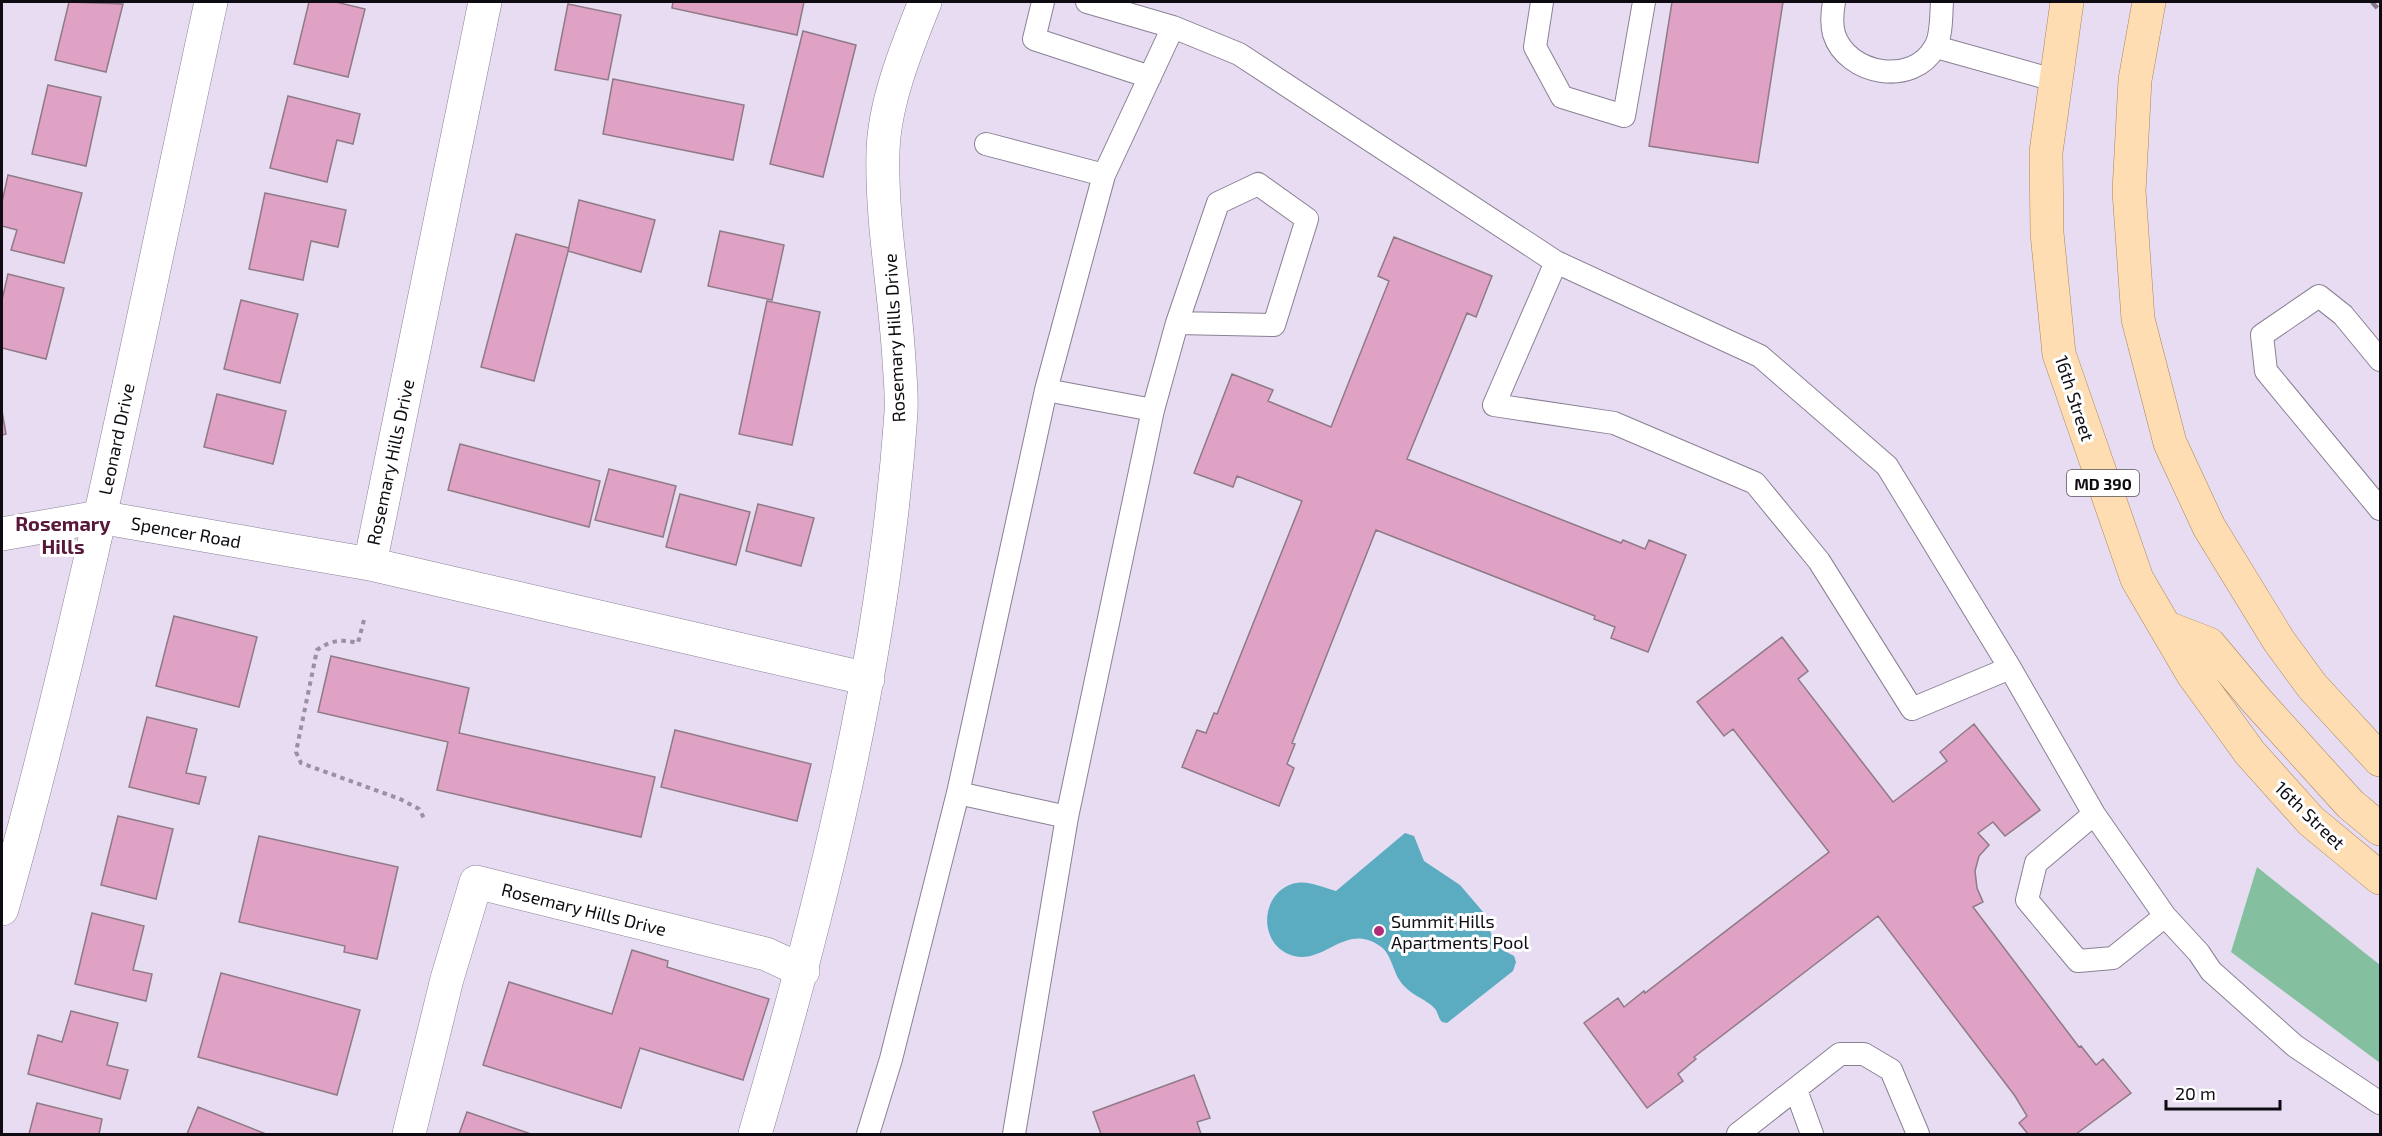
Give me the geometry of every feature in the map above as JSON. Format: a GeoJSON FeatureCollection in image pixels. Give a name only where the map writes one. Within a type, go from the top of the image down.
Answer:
{"type":"FeatureCollection","features":[{"type":"Feature","properties":{"kind":"main road","name":"16th Street"},"geometry":{"type":"LineString","coordinates":[[2067,2],[2054,80],[2046,152],[2047,234],[2059,354],[2137,579],[2192,673],[2250,753],[2311,821],[2380,878]]}},
{"type":"Feature","properties":{"kind":"main road"},"geometry":{"type":"LineString","coordinates":[[2149,2],[2135,80],[2129,192],[2138,319],[2170,442],[2209,527],[2279,641],[2312,686],[2380,760]]}},
{"type":"Feature","properties":{"kind":"main road"},"geometry":{"type":"LineString","coordinates":[[2165,627],[2210,644],[2255,699],[2350,804],[2380,830]]}},
{"type":"Feature","properties":{"kind":"street","name":"Leonard Drive"},"geometry":{"type":"LineString","coordinates":[[2,909],[27,819],[99,517],[211,2]]}},
{"type":"Feature","properties":{"kind":"street","name":"Rosemary Hills Drive"},"geometry":{"type":"LineString","coordinates":[[485,2],[369,564],[867,679]]}},
{"type":"Feature","properties":{"kind":"street","name":"Rosemary Hills Drive"},"geometry":{"type":"LineString","coordinates":[[755,1134],[803,971],[867,679],[888,546],[901,409],[896,319],[885,212],[883,149],[898,69],[925,2]]}},
{"type":"Feature","properties":{"kind":"street","name":"Spencer Road"},"geometry":{"type":"LineString","coordinates":[[2,534],[99,517],[369,564]]}},
{"type":"Feature","properties":{"kind":"street","name":"Rosemary Hills Drive"},"geometry":{"type":"LineString","coordinates":[[409,1134],[447,980],[476,882],[766,954],[803,971]]}},
{"type":"Feature","properties":{"kind":"lane"},"geometry":{"type":"LineString","coordinates":[[1043,2],[1034,39],[1150,77]]}},
{"type":"Feature","properties":{"kind":"lane"},"geometry":{"type":"LineString","coordinates":[[1087,2],[1173,27],[1239,54],[1556,262],[1760,356],[1887,466],[2010,668],[2094,814],[2165,916],[2199,953],[2211,971],[2295,1046],[2380,1102]]}},
{"type":"Feature","properties":{"kind":"lane"},"geometry":{"type":"LineString","coordinates":[[1542,2],[1534,47],[1562,97],[1624,116],[1644,2]]}},
{"type":"Feature","properties":{"kind":"lane"},"geometry":{"type":"LineString","coordinates":[[1833,2],[1831,17],[1835,35],[1843,51],[1857,62],[1873,70],[1891,72],[1909,69],[1924,60],[1936,46],[1942,2]]}},
{"type":"Feature","properties":{"kind":"lane"},"geometry":{"type":"LineString","coordinates":[[868,1134],[891,1059],[958,793],[1046,390],[1104,176],[1173,27]]}},
{"type":"Feature","properties":{"kind":"lane"},"geometry":{"type":"LineString","coordinates":[[1936,46],[2054,80]]}},
{"type":"Feature","properties":{"kind":"lane"},"geometry":{"type":"LineString","coordinates":[[986,144],[1104,176]]}},
{"type":"Feature","properties":{"kind":"lane"},"geometry":{"type":"LineString","coordinates":[[1014,1134],[1067,817],[1153,410],[1177,323],[1218,203],[1258,184],[1307,219],[1274,325],[1177,323]]}},
{"type":"Feature","properties":{"kind":"lane"},"geometry":{"type":"LineString","coordinates":[[1556,262],[1494,405],[1614,423],[1755,483],[1819,561],[1912,710],[2010,668]]}},
{"type":"Feature","properties":{"kind":"lane"},"geometry":{"type":"LineString","coordinates":[[2380,360],[2343,315],[2319,296],[2262,335],[2266,371],[2380,509]]}},
{"type":"Feature","properties":{"kind":"lane"},"geometry":{"type":"LineString","coordinates":[[1046,390],[1153,410]]}},
{"type":"Feature","properties":{"kind":"lane"},"geometry":{"type":"LineString","coordinates":[[958,793],[1067,817]]}},
{"type":"Feature","properties":{"kind":"lane"},"geometry":{"type":"LineString","coordinates":[[2094,814],[2036,863],[2027,900],[2078,961],[2113,958],[2165,916]]}},
{"type":"Feature","properties":{"kind":"lane"},"geometry":{"type":"LineString","coordinates":[[1738,1134],[1840,1054],[1864,1054],[1891,1070],[1918,1134]]}},
{"type":"Feature","properties":{"kind":"lane"},"geometry":{"type":"LineString","coordinates":[[1796,1090],[1812,1134]]}},
{"type":"Feature","properties":{"kind":"path"},"geometry":{"type":"LineString","coordinates":[[364,620],[358,643],[345,640],[329,641],[317,650],[296,752],[301,763],[400,799],[419,809],[425,820]]}},
{"type":"Feature","properties":{"kind":"green space"},"geometry":{"type":"Polygon","coordinates":[[[2257,867],[2380,965],[2380,1063],[2231,952],[2257,867]]]}},
{"type":"Feature","properties":{"kind":"water","name":"Summit Hills Apartments Pool"},"geometry":{"type":"Polygon","coordinates":[[[1405,833],[1414,836],[1424,861],[1460,885],[1484,913],[1494,942],[1499,948],[1514,956],[1516,962],[1513,971],[1447,1023],[1442,1022],[1433,1006],[1404,986],[1387,953],[1380,946],[1367,940],[1355,939],[1311,956],[1299,957],[1286,953],[1277,946],[1268,927],[1267,917],[1270,906],[1274,897],[1282,889],[1303,882],[1336,891],[1405,833]]]}},
{"type":"Feature","properties":{"kind":"building"},"geometry":{"type":"Polygon","coordinates":[[[69,2],[123,4],[106,72],[55,60],[69,2]]]}},
{"type":"Feature","properties":{"kind":"building"},"geometry":{"type":"Polygon","coordinates":[[[309,2],[336,2],[365,9],[348,77],[294,64],[309,2]]]}},
{"type":"Feature","properties":{"kind":"building"},"geometry":{"type":"Polygon","coordinates":[[[673,2],[804,2],[797,35],[672,8],[673,2]]]}},
{"type":"Feature","properties":{"kind":"building"},"geometry":{"type":"Polygon","coordinates":[[[1672,2],[1783,2],[1758,163],[1649,146],[1672,2]]]}},
{"type":"Feature","properties":{"kind":"building"},"geometry":{"type":"Polygon","coordinates":[[[568,4],[621,15],[608,80],[555,70],[568,4]]]}},
{"type":"Feature","properties":{"kind":"building"},"geometry":{"type":"Polygon","coordinates":[[[803,31],[856,45],[823,177],[770,164],[803,31]]]}},
{"type":"Feature","properties":{"kind":"building"},"geometry":{"type":"Polygon","coordinates":[[[613,79],[744,105],[733,160],[603,134],[613,79]]]}},
{"type":"Feature","properties":{"kind":"building"},"geometry":{"type":"Polygon","coordinates":[[[48,85],[101,97],[86,166],[32,154],[48,85]]]}},
{"type":"Feature","properties":{"kind":"building"},"geometry":{"type":"Polygon","coordinates":[[[288,96],[360,114],[353,144],[337,140],[327,182],[270,168],[288,96]]]}},
{"type":"Feature","properties":{"kind":"building"},"geometry":{"type":"Polygon","coordinates":[[[8,175],[82,193],[64,263],[11,250],[17,230],[2,226],[2,202],[8,175]]]}},
{"type":"Feature","properties":{"kind":"building"},"geometry":{"type":"Polygon","coordinates":[[[265,193],[346,210],[338,247],[311,241],[303,280],[249,269],[265,193]]]}},
{"type":"Feature","properties":{"kind":"building"},"geometry":{"type":"Polygon","coordinates":[[[579,200],[655,220],[641,272],[568,251],[579,200]]]}},
{"type":"Feature","properties":{"kind":"building"},"geometry":{"type":"Polygon","coordinates":[[[720,231],[784,245],[772,300],[708,286],[720,231]]]}},
{"type":"Feature","properties":{"kind":"building"},"geometry":{"type":"Polygon","coordinates":[[[516,234],[569,248],[534,381],[481,367],[516,234]]]}},
{"type":"Feature","properties":{"kind":"building"},"geometry":{"type":"Polygon","coordinates":[[[1394,237],[1492,276],[1476,317],[1467,313],[1407,459],[1621,543],[1623,540],[1645,549],[1649,540],[1686,555],[1648,652],[1611,638],[1615,627],[1594,619],[1595,616],[1376,530],[1292,743],[1295,744],[1287,764],[1294,768],[1279,806],[1182,767],[1197,730],[1206,733],[1214,713],[1217,714],[1302,501],[1237,476],[1233,487],[1194,473],[1232,374],[1273,390],[1268,401],[1331,427],[1389,281],[1378,276],[1394,237]]]}},
{"type":"Feature","properties":{"kind":"building"},"geometry":{"type":"Polygon","coordinates":[[[8,274],[64,288],[46,359],[2,348],[2,300],[8,274]]]}},
{"type":"Feature","properties":{"kind":"building"},"geometry":{"type":"Polygon","coordinates":[[[241,300],[298,314],[280,383],[224,369],[241,300]]]}},
{"type":"Feature","properties":{"kind":"building"},"geometry":{"type":"Polygon","coordinates":[[[767,301],[820,312],[792,445],[739,434],[767,301]]]}},
{"type":"Feature","properties":{"kind":"building"},"geometry":{"type":"Polygon","coordinates":[[[217,394],[286,411],[273,464],[204,447],[217,394]]]}},
{"type":"Feature","properties":{"kind":"building"},"geometry":{"type":"Polygon","coordinates":[[[2,411],[6,434],[2,435],[2,411]]]}},
{"type":"Feature","properties":{"kind":"building"},"geometry":{"type":"Polygon","coordinates":[[[460,444],[600,481],[589,527],[448,490],[460,444]]]}},
{"type":"Feature","properties":{"kind":"building"},"geometry":{"type":"Polygon","coordinates":[[[609,469],[676,486],[663,537],[595,520],[609,469]]]}},
{"type":"Feature","properties":{"kind":"building"},"geometry":{"type":"Polygon","coordinates":[[[680,494],[750,512],[736,565],[666,547],[680,494]]]}},
{"type":"Feature","properties":{"kind":"building"},"geometry":{"type":"Polygon","coordinates":[[[758,504],[814,518],[801,566],[746,551],[758,504]]]}},
{"type":"Feature","properties":{"kind":"building"},"geometry":{"type":"Polygon","coordinates":[[[174,616],[257,637],[239,707],[156,686],[174,616]]]}},
{"type":"Feature","properties":{"kind":"building"},"geometry":{"type":"Polygon","coordinates":[[[1782,637],[1808,671],[1798,679],[1893,802],[1947,761],[1940,752],[1974,724],[2040,810],[2005,836],[1993,822],[1978,833],[1989,845],[1979,856],[1975,871],[1977,888],[1983,902],[1973,907],[2079,1047],[2081,1046],[2096,1065],[2103,1059],[2131,1093],[2076,1134],[2028,1134],[2019,1123],[2027,1116],[2015,1096],[1878,916],[1694,1057],[1696,1059],[1678,1074],[1683,1081],[1647,1108],[1584,1023],[1618,998],[1624,1007],[1644,991],[1645,993],[1829,852],[1733,729],[1724,736],[1697,702],[1782,637]]]}},
{"type":"Feature","properties":{"kind":"building"},"geometry":{"type":"Polygon","coordinates":[[[331,656],[469,688],[459,733],[655,777],[641,837],[437,790],[448,742],[318,712],[331,656]]]}},
{"type":"Feature","properties":{"kind":"building"},"geometry":{"type":"Polygon","coordinates":[[[147,717],[197,729],[186,773],[206,777],[199,804],[129,787],[147,717]]]}},
{"type":"Feature","properties":{"kind":"building"},"geometry":{"type":"Polygon","coordinates":[[[675,730],[811,764],[797,821],[661,787],[675,730]]]}},
{"type":"Feature","properties":{"kind":"building"},"geometry":{"type":"Polygon","coordinates":[[[118,816],[173,829],[156,899],[101,885],[118,816]]]}},
{"type":"Feature","properties":{"kind":"building"},"geometry":{"type":"Polygon","coordinates":[[[259,836],[398,867],[377,959],[344,952],[345,946],[239,922],[259,836]]]}},
{"type":"Feature","properties":{"kind":"building"},"geometry":{"type":"Polygon","coordinates":[[[92,913],[144,926],[133,970],[152,974],[146,1001],[75,984],[92,913]]]}},
{"type":"Feature","properties":{"kind":"building"},"geometry":{"type":"Polygon","coordinates":[[[632,950],[668,961],[667,967],[769,999],[743,1080],[640,1048],[621,1108],[483,1065],[509,982],[612,1014],[632,950]]]}},
{"type":"Feature","properties":{"kind":"building"},"geometry":{"type":"Polygon","coordinates":[[[221,973],[360,1010],[337,1095],[198,1057],[221,973]]]}},
{"type":"Feature","properties":{"kind":"building"},"geometry":{"type":"Polygon","coordinates":[[[71,1011],[118,1023],[107,1065],[128,1070],[120,1099],[28,1074],[38,1035],[62,1042],[71,1011]]]}},
{"type":"Feature","properties":{"kind":"building"},"geometry":{"type":"Polygon","coordinates":[[[1194,1075],[1210,1118],[1197,1122],[1201,1134],[1101,1134],[1093,1112],[1194,1075]]]}},
{"type":"Feature","properties":{"kind":"building"},"geometry":{"type":"Polygon","coordinates":[[[37,1103],[102,1119],[99,1134],[29,1134],[37,1103]]]}},
{"type":"Feature","properties":{"kind":"building"},"geometry":{"type":"Polygon","coordinates":[[[198,1107],[266,1134],[187,1134],[198,1107]]]}},
{"type":"Feature","properties":{"kind":"building"},"geometry":{"type":"Polygon","coordinates":[[[467,1112],[531,1134],[459,1134],[467,1112]]]}},
{"type":"Feature","properties":{"kind":"railway"},"geometry":{"type":"LineString","coordinates":[[2372,2],[2380,11]]}},
{"type":"Feature","properties":{"kind":"place","name":"Summit Hills Apartments Pool"},"geometry":{"type":"Point","coordinates":[1379,931]}},
{"type":"Feature","properties":{"kind":"district","name":"Rosemary Hills"},"geometry":{"type":"Point","coordinates":[63,534]}}]}
